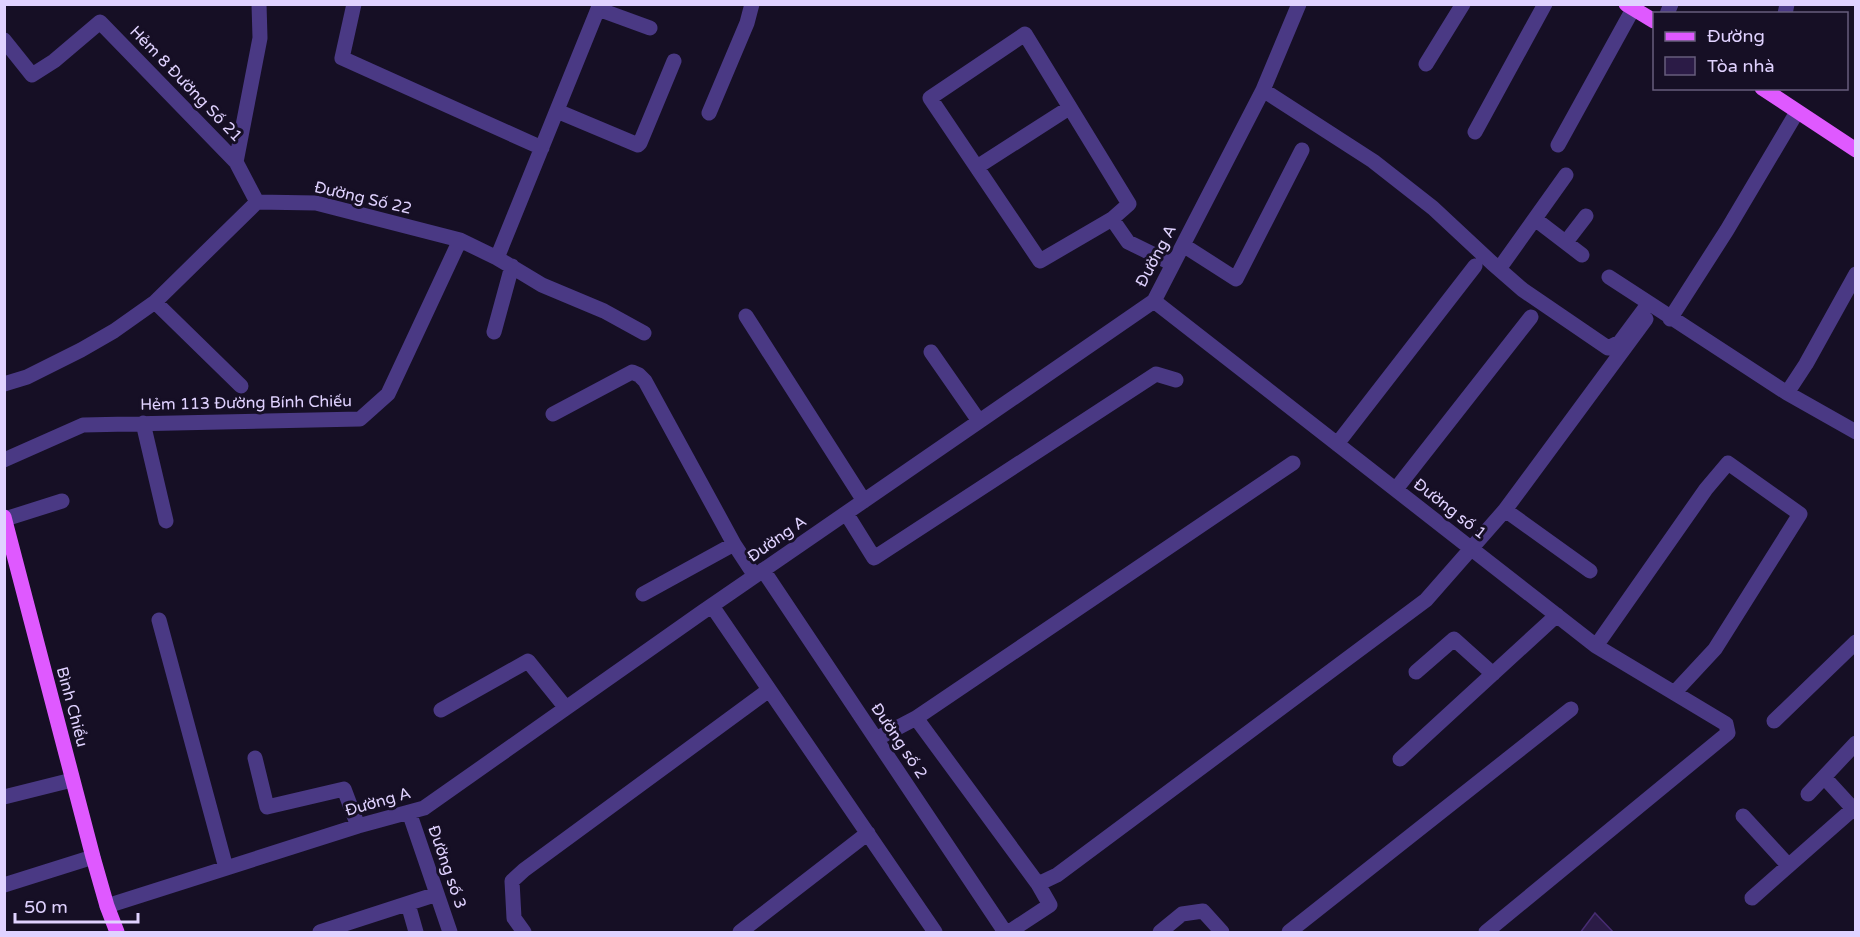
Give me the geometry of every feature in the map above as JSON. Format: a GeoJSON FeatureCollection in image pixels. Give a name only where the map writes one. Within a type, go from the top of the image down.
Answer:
{"type":"FeatureCollection","features":[{"type":"Feature","properties":{"kind":"main road"},"geometry":{"type":"LineString","coordinates":[[1630,7],[1653,20]]}},
{"type":"Feature","properties":{"kind":"main road"},"geometry":{"type":"LineString","coordinates":[[1768,91],[1856,150]]}},
{"type":"Feature","properties":{"kind":"main road","name":"Bình Chiểu"},"geometry":{"type":"LineString","coordinates":[[5,518],[106,906],[117,933]]}},
{"type":"Feature","properties":{"kind":"street"},"geometry":{"type":"LineString","coordinates":[[4,384],[27,377],[81,350],[114,331],[155,302],[257,202],[236,162],[260,38],[259,4]]}},
{"type":"Feature","properties":{"kind":"street"},"geometry":{"type":"LineString","coordinates":[[354,4],[342,58],[542,148]]}},
{"type":"Feature","properties":{"kind":"street"},"geometry":{"type":"LineString","coordinates":[[709,113],[747,23],[752,4]]}},
{"type":"Feature","properties":{"kind":"street","name":"Đường A"},"geometry":{"type":"LineString","coordinates":[[106,906],[358,826],[424,808],[759,573],[1154,301],[1263,90],[1299,4]]}},
{"type":"Feature","properties":{"kind":"street"},"geometry":{"type":"LineString","coordinates":[[1426,64],[1463,4]]}},
{"type":"Feature","properties":{"kind":"street"},"geometry":{"type":"LineString","coordinates":[[1475,132],[1545,4]]}},
{"type":"Feature","properties":{"kind":"street"},"geometry":{"type":"LineString","coordinates":[[497,258],[599,7],[650,28]]}},
{"type":"Feature","properties":{"kind":"street"},"geometry":{"type":"LineString","coordinates":[[1558,145],[1630,7]]}},
{"type":"Feature","properties":{"kind":"street","name":"Hẻm 8 Đường Số 21"},"geometry":{"type":"LineString","coordinates":[[4,40],[32,75],[54,61],[100,22],[236,162]]}},
{"type":"Feature","properties":{"kind":"street"},"geometry":{"type":"LineString","coordinates":[[1025,33],[1129,204],[1112,219],[1040,261],[977,167],[930,98],[1025,33]]}},
{"type":"Feature","properties":{"kind":"street"},"geometry":{"type":"LineString","coordinates":[[557,111],[638,145],[674,61]]}},
{"type":"Feature","properties":{"kind":"street"},"geometry":{"type":"LineString","coordinates":[[1263,90],[1373,161],[1433,208],[1523,290],[1608,348],[1620,342],[1648,303]]}},
{"type":"Feature","properties":{"kind":"street"},"geometry":{"type":"LineString","coordinates":[[977,167],[1069,108]]}},
{"type":"Feature","properties":{"kind":"street"},"geometry":{"type":"LineString","coordinates":[[1670,319],[1727,230],[1797,112]]}},
{"type":"Feature","properties":{"kind":"street"},"geometry":{"type":"LineString","coordinates":[[1183,245],[1236,279],[1302,150]]}},
{"type":"Feature","properties":{"kind":"street"},"geometry":{"type":"LineString","coordinates":[[1499,269],[1566,175]]}},
{"type":"Feature","properties":{"kind":"street","name":"Đường Số 22"},"geometry":{"type":"LineString","coordinates":[[257,202],[316,203],[460,240],[512,266],[542,285],[604,311],[644,333]]}},
{"type":"Feature","properties":{"kind":"street"},"geometry":{"type":"LineString","coordinates":[[1566,242],[1586,216]]}},
{"type":"Feature","properties":{"kind":"street"},"geometry":{"type":"LineString","coordinates":[[1112,219],[1128,242],[1173,264]]}},
{"type":"Feature","properties":{"kind":"street"},"geometry":{"type":"LineString","coordinates":[[1535,219],[1582,255]]}},
{"type":"Feature","properties":{"kind":"street","name":"Hẻm 113 Đường Bính Chiếu"},"geometry":{"type":"LineString","coordinates":[[4,459],[82,425],[360,419],[388,394],[460,240]]}},
{"type":"Feature","properties":{"kind":"street"},"geometry":{"type":"LineString","coordinates":[[494,332],[512,266]]}},
{"type":"Feature","properties":{"kind":"street"},"geometry":{"type":"LineString","coordinates":[[1337,444],[1474,266]]}},
{"type":"Feature","properties":{"kind":"street"},"geometry":{"type":"LineString","coordinates":[[1787,393],[1806,364],[1856,274]]}},
{"type":"Feature","properties":{"kind":"street"},"geometry":{"type":"LineString","coordinates":[[1608,277],[1787,393],[1856,432]]}},
{"type":"Feature","properties":{"kind":"street","name":"Đường số 1"},"geometry":{"type":"LineString","coordinates":[[1154,301],[1596,646],[1726,724],[1728,733],[1486,933]]}},
{"type":"Feature","properties":{"kind":"street"},"geometry":{"type":"LineString","coordinates":[[155,302],[241,386]]}},
{"type":"Feature","properties":{"kind":"street"},"geometry":{"type":"LineString","coordinates":[[746,315],[864,501]]}},
{"type":"Feature","properties":{"kind":"street"},"geometry":{"type":"LineString","coordinates":[[1396,489],[1531,317]]}},
{"type":"Feature","properties":{"kind":"street"},"geometry":{"type":"LineString","coordinates":[[1038,884],[1057,875],[1426,600],[1504,510],[1646,319]]}},
{"type":"Feature","properties":{"kind":"street"},"geometry":{"type":"LineString","coordinates":[[931,352],[979,422]]}},
{"type":"Feature","properties":{"kind":"street","name":"Đường số 2"},"geometry":{"type":"LineString","coordinates":[[553,414],[632,372],[645,381],[734,544],[759,573],[876,739],[1007,933]]}},
{"type":"Feature","properties":{"kind":"street"},"geometry":{"type":"LineString","coordinates":[[846,513],[874,558],[1156,374],[1176,380]]}},
{"type":"Feature","properties":{"kind":"street"},"geometry":{"type":"LineString","coordinates":[[143,423],[166,521]]}},
{"type":"Feature","properties":{"kind":"street"},"geometry":{"type":"LineString","coordinates":[[876,739],[916,718],[1293,463]]}},
{"type":"Feature","properties":{"kind":"street"},"geometry":{"type":"LineString","coordinates":[[1596,646],[1706,489],[1728,463],[1800,514],[1715,649],[1675,692]]}},
{"type":"Feature","properties":{"kind":"street"},"geometry":{"type":"LineString","coordinates":[[5,518],[62,501]]}},
{"type":"Feature","properties":{"kind":"street"},"geometry":{"type":"LineString","coordinates":[[1504,510],[1590,571]]}},
{"type":"Feature","properties":{"kind":"street"},"geometry":{"type":"LineString","coordinates":[[643,594],[734,544]]}},
{"type":"Feature","properties":{"kind":"street"},"geometry":{"type":"LineString","coordinates":[[712,606],[935,933]]}},
{"type":"Feature","properties":{"kind":"street"},"geometry":{"type":"LineString","coordinates":[[1400,759],[1557,615]]}},
{"type":"Feature","properties":{"kind":"street"},"geometry":{"type":"LineString","coordinates":[[159,620],[226,868]]}},
{"type":"Feature","properties":{"kind":"street"},"geometry":{"type":"LineString","coordinates":[[1416,672],[1455,639],[1493,674]]}},
{"type":"Feature","properties":{"kind":"street"},"geometry":{"type":"LineString","coordinates":[[1774,721],[1856,642]]}},
{"type":"Feature","properties":{"kind":"street"},"geometry":{"type":"LineString","coordinates":[[441,710],[528,661],[566,708]]}},
{"type":"Feature","properties":{"kind":"street"},"geometry":{"type":"LineString","coordinates":[[524,933],[513,918],[512,881],[769,690]]}},
{"type":"Feature","properties":{"kind":"street"},"geometry":{"type":"LineString","coordinates":[[1289,933],[1571,709]]}},
{"type":"Feature","properties":{"kind":"street"},"geometry":{"type":"LineString","coordinates":[[916,718],[1038,884],[1050,905],[1007,933]]}},
{"type":"Feature","properties":{"kind":"street"},"geometry":{"type":"LineString","coordinates":[[1808,794],[1856,743]]}},
{"type":"Feature","properties":{"kind":"street"},"geometry":{"type":"LineString","coordinates":[[255,758],[267,807],[344,789],[358,826]]}},
{"type":"Feature","properties":{"kind":"street"},"geometry":{"type":"LineString","coordinates":[[1752,898],[1854,810],[1824,777]]}},
{"type":"Feature","properties":{"kind":"street"},"geometry":{"type":"LineString","coordinates":[[4,797],[72,780]]}},
{"type":"Feature","properties":{"kind":"street","name":"Đường số 3"},"geometry":{"type":"LineString","coordinates":[[409,812],[450,933]]}},
{"type":"Feature","properties":{"kind":"street"},"geometry":{"type":"LineString","coordinates":[[1743,816],[1788,865]]}},
{"type":"Feature","properties":{"kind":"street"},"geometry":{"type":"LineString","coordinates":[[740,933],[868,834]]}},
{"type":"Feature","properties":{"kind":"street"},"geometry":{"type":"LineString","coordinates":[[4,885],[93,857]]}},
{"type":"Feature","properties":{"kind":"street"},"geometry":{"type":"LineString","coordinates":[[320,933],[437,894]]}},
{"type":"Feature","properties":{"kind":"street"},"geometry":{"type":"LineString","coordinates":[[408,904],[416,933]]}},
{"type":"Feature","properties":{"kind":"street"},"geometry":{"type":"LineString","coordinates":[[1160,933],[1182,914],[1203,911],[1222,933]]}},
{"type":"Feature","properties":{"kind":"building"},"geometry":{"type":"Polygon","coordinates":[[[1595,913],[1614,933],[1580,933],[1595,913]]]}}]}
